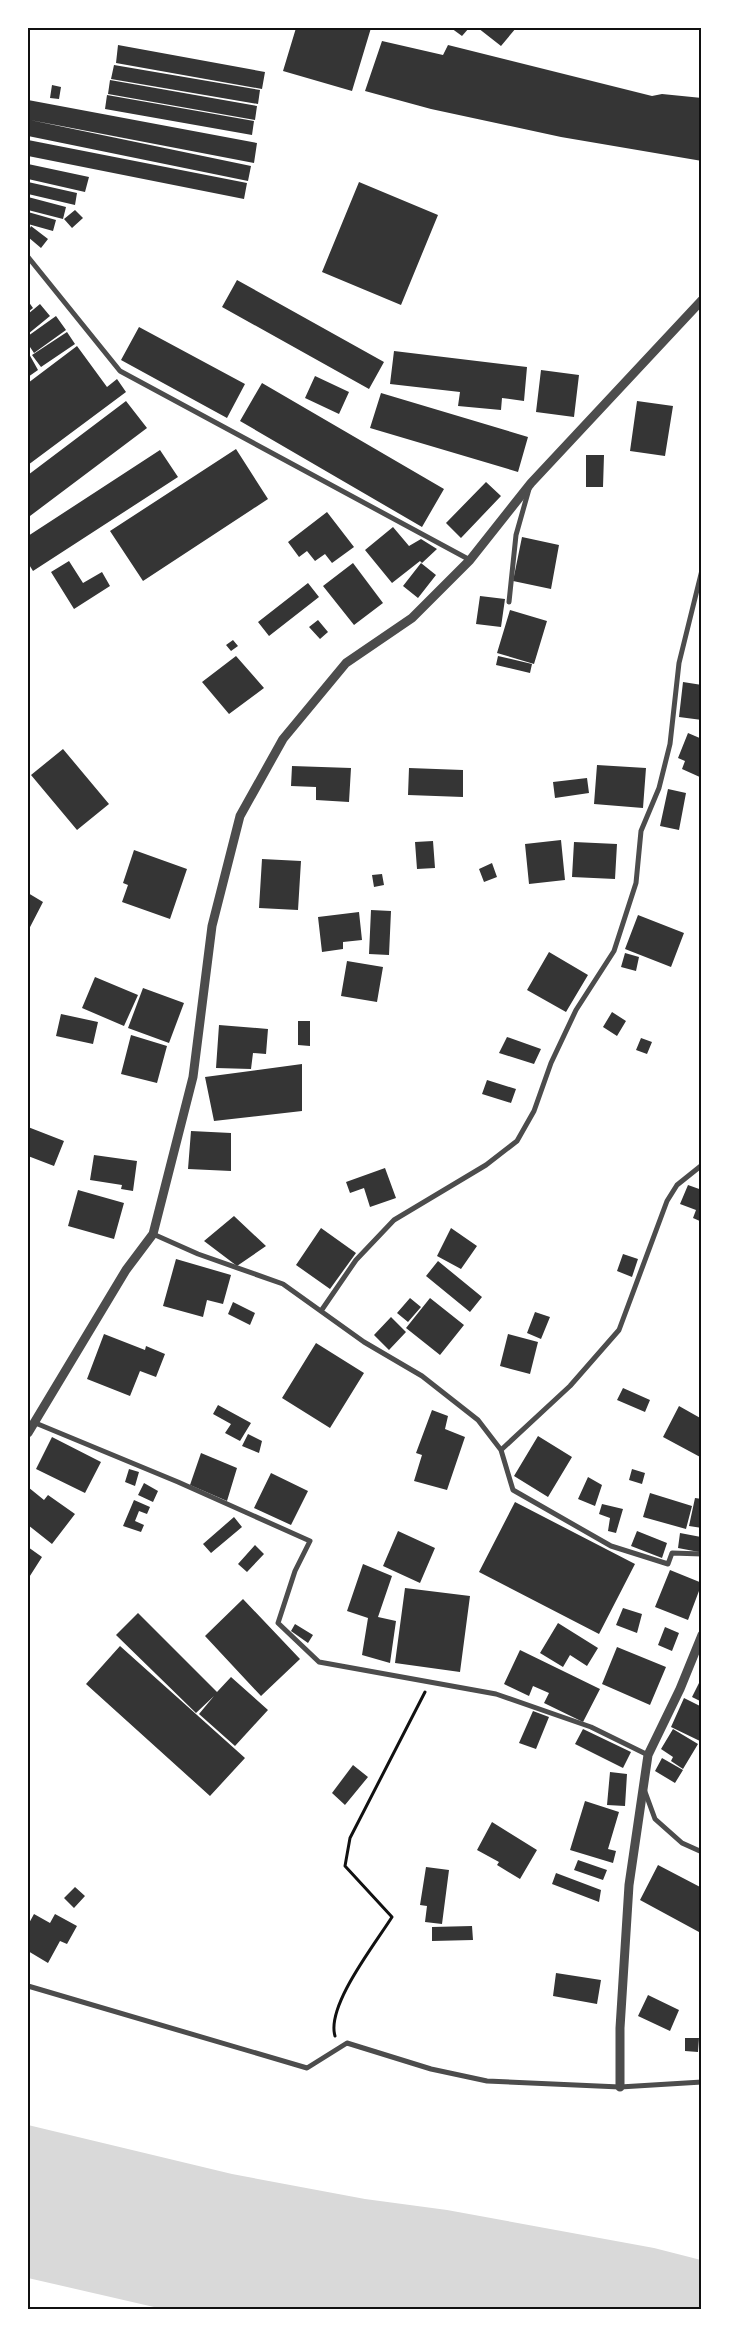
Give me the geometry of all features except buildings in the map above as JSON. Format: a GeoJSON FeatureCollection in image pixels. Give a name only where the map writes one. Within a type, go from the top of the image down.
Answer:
{"type":"FeatureCollection","features":[{"type":"Feature","properties":{"kind":"street"},"geometry":{"type":"LineString","coordinates":[[28,257],[120,370],[470,560]]}},
{"type":"Feature","properties":{"kind":"street"},"geometry":{"type":"LineString","coordinates":[[28,1433],[126,1270],[154,1234],[193,1077],[212,926],[240,816],[283,739],[346,663],[412,618],[470,560],[531,484],[702,300]]}},
{"type":"Feature","properties":{"kind":"street"},"geometry":{"type":"LineString","coordinates":[[509,602],[516,534],[531,484]]}},
{"type":"Feature","properties":{"kind":"street"},"geometry":{"type":"LineString","coordinates":[[321,1311],[356,1260],[394,1220],[486,1165],[518,1141],[534,1111],[551,1063],[576,1010],[614,951],[636,883],[641,831],[659,788],[670,744],[679,663],[702,570]]}},
{"type":"Feature","properties":{"kind":"street"},"geometry":{"type":"LineString","coordinates":[[501,1450],[570,1386],[619,1330],[667,1201],[678,1185],[702,1165]]}},
{"type":"Feature","properties":{"kind":"street"},"geometry":{"type":"LineString","coordinates":[[154,1234],[198,1254],[283,1284],[364,1342],[422,1376],[478,1420],[501,1450],[513,1490],[611,1546],[668,1564],[672,1554],[702,1554]]}},
{"type":"Feature","properties":{"kind":"street"},"geometry":{"type":"LineString","coordinates":[[33,1422],[178,1482],[310,1541],[295,1571],[278,1623],[319,1662],[433,1681],[496,1694],[591,1727],[648,1755]]}},
{"type":"Feature","properties":{"kind":"street"},"geometry":{"type":"LineString","coordinates":[[620,2086],[620,2028],[629,1885],[648,1755],[680,1689],[702,1635]]}},
{"type":"Feature","properties":{"kind":"street"},"geometry":{"type":"LineString","coordinates":[[644,1788],[655,1818],[682,1843],[702,1852]]}},
{"type":"Feature","properties":{"kind":"street"},"geometry":{"type":"LineString","coordinates":[[28,1986],[307,2068],[347,2043],[431,2069],[487,2081],[620,2086],[702,2082]]}},
{"type":"Feature","properties":{"kind":"path"},"geometry":{"type":"LineString","coordinates":[[338,2048],[332,2028],[342,1994],[392,1917],[345,1866],[350,1838],[425,1691],[433,1681]]}},
{"type":"Feature","properties":{"kind":"shaded area"},"geometry":{"type":"Polygon","coordinates":[[[28,2125],[232,2174],[365,2199],[447,2210],[654,2248],[701,2260],[701,2309],[167,2310],[28,2278],[28,2125]]]}}]}
